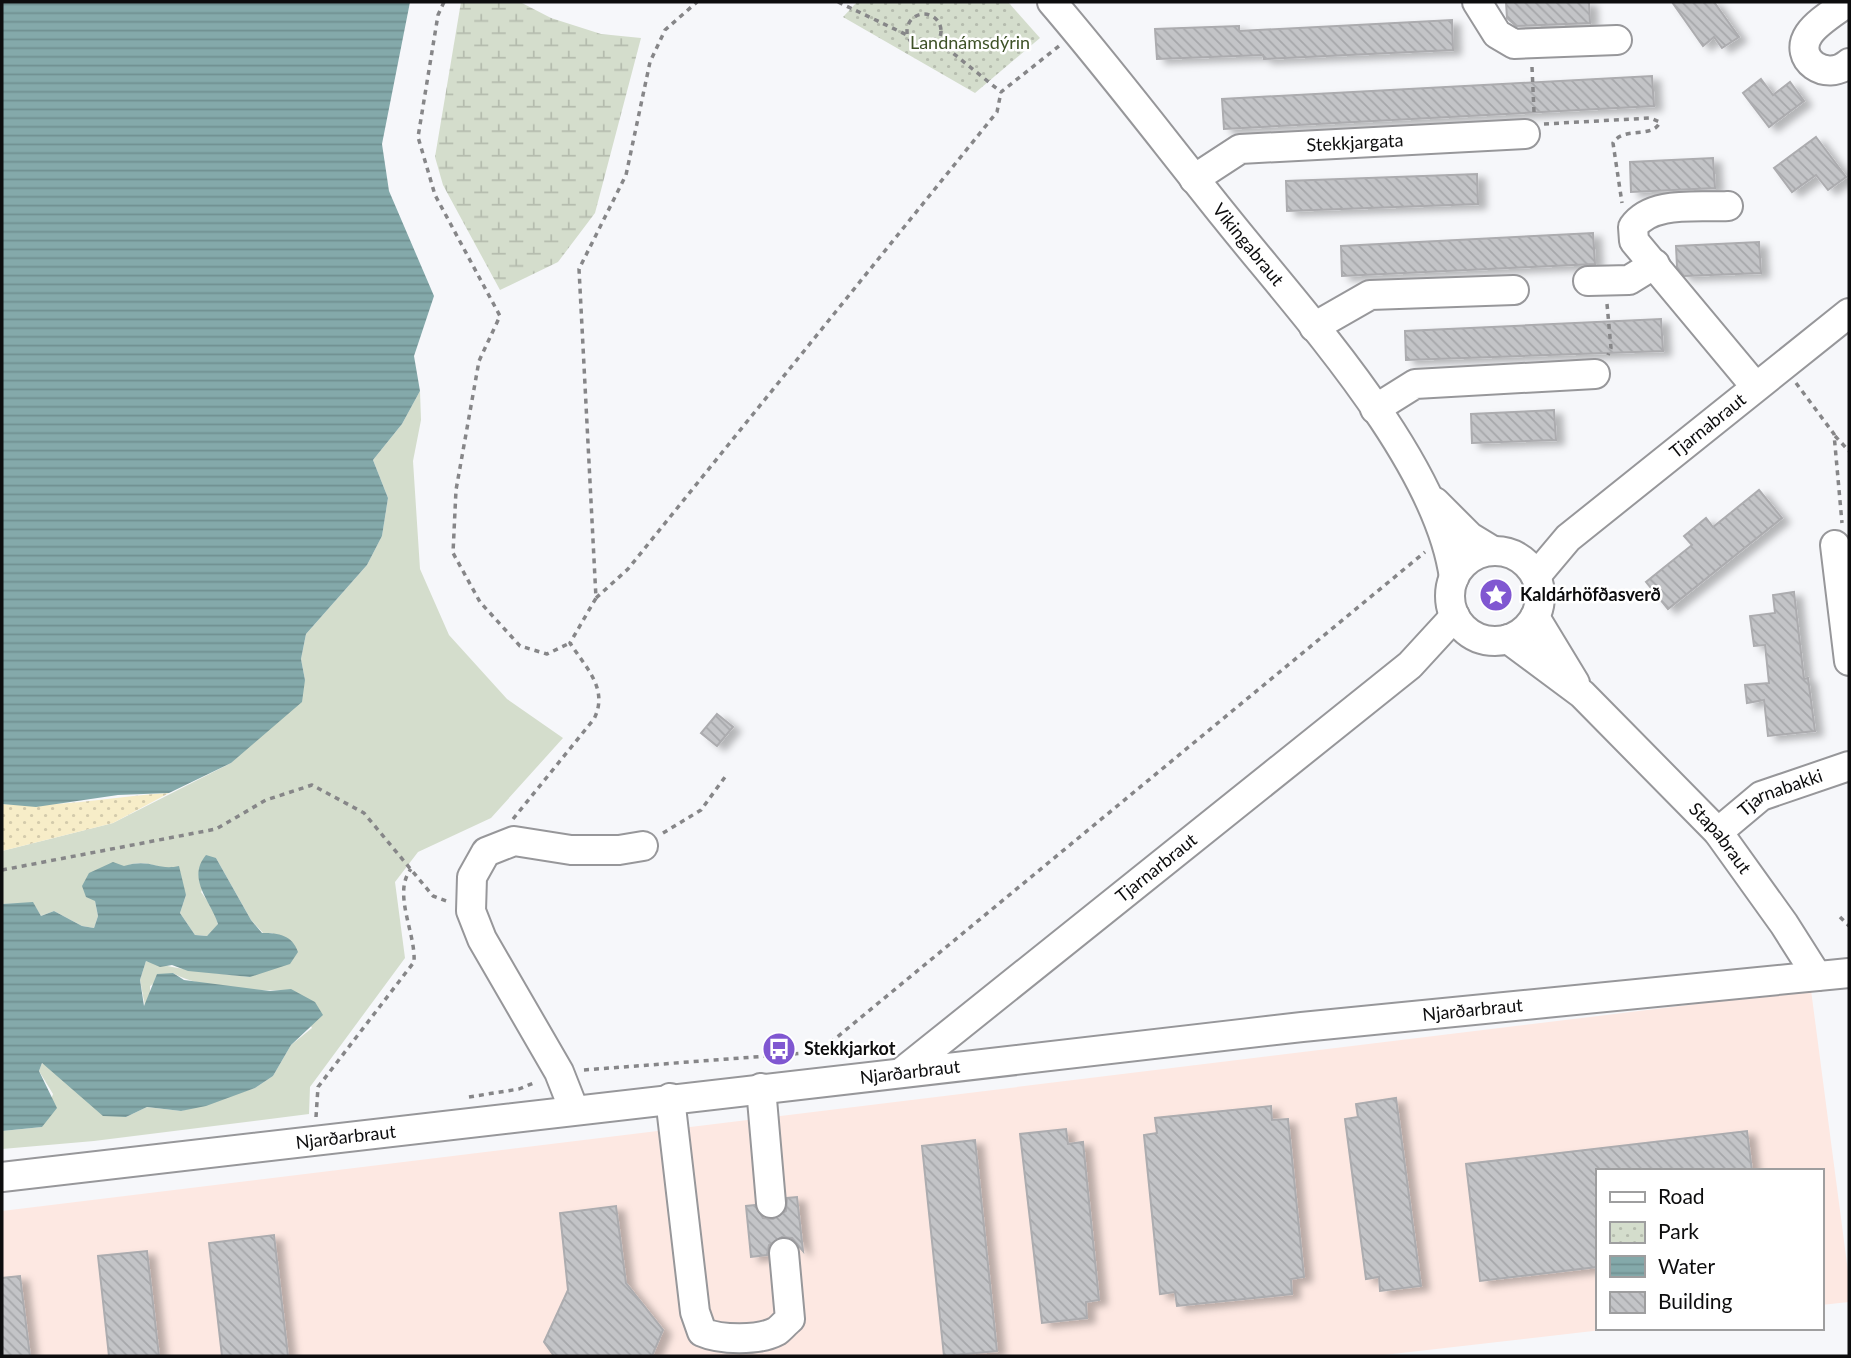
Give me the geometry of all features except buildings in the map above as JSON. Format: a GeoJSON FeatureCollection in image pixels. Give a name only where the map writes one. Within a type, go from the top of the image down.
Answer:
{"type":"FeatureCollection","features":[{"type":"Feature","properties":{"kind":"street"},"geometry":{"type":"LineString","coordinates":[[1476,2],[1497,34],[1514,44],[1617,40]]}},
{"type":"Feature","properties":{"kind":"street"},"geometry":{"type":"LineString","coordinates":[[1848,2],[1809,34],[1806,49],[1811,63],[1824,72],[1840,71],[1849,63]]}},
{"type":"Feature","properties":{"kind":"street","name":"Vikingabraut"},"geometry":{"type":"LineString","coordinates":[[1056,3],[1076,32],[1314,327],[1375,409],[1430,498],[1445,539],[1454,578]]}},
{"type":"Feature","properties":{"kind":"street","name":"Stekkjargata"},"geometry":{"type":"LineString","coordinates":[[1194,179],[1240,149],[1525,134]]}},
{"type":"Feature","properties":{"kind":"street"},"geometry":{"type":"LineString","coordinates":[[1728,206],[1654,210],[1641,215],[1633,227],[1634,241],[1755,386]]}},
{"type":"Feature","properties":{"kind":"street"},"geometry":{"type":"LineString","coordinates":[[1596,281],[1629,280],[1655,264]]}},
{"type":"Feature","properties":{"kind":"street"},"geometry":{"type":"LineString","coordinates":[[1314,327],[1370,295],[1514,290]]}},
{"type":"Feature","properties":{"kind":"street","name":"Tjarnabraut"},"geometry":{"type":"LineString","coordinates":[[1515,561],[1568,538],[1849,313]]}},
{"type":"Feature","properties":{"kind":"street"},"geometry":{"type":"LineString","coordinates":[[1375,409],[1415,384],[1595,374]]}},
{"type":"Feature","properties":{"kind":"street","name":"Vikingabraut"},"geometry":{"type":"LineString","coordinates":[[1430,498],[1470,537],[1515,561]]}},
{"type":"Feature","properties":{"kind":"street"},"geometry":{"type":"LineString","coordinates":[[1835,545],[1849,661]]}},
{"type":"Feature","properties":{"kind":"street"},"geometry":{"type":"LineString","coordinates":[[1469,559],[1515,561],[1540,590],[1535,617],[1519,634],[1496,641],[1464,626],[1451,604],[1454,578],[1469,559]]}},
{"type":"Feature","properties":{"kind":"street","name":"Stapabraut"},"geometry":{"type":"LineString","coordinates":[[1535,617],[1582,694]]}},
{"type":"Feature","properties":{"kind":"street","name":"Tjarnarbraut"},"geometry":{"type":"LineString","coordinates":[[902,1072],[1410,665],[1464,626]]}},
{"type":"Feature","properties":{"kind":"street","name":"Stapabraut"},"geometry":{"type":"LineString","coordinates":[[1508,639],[1582,694],[1718,832],[1784,924],[1817,976]]}},
{"type":"Feature","properties":{"kind":"street","name":"Tjarnabakki"},"geometry":{"type":"LineString","coordinates":[[1718,832],[1761,796],[1849,766]]}},
{"type":"Feature","properties":{"kind":"street"},"geometry":{"type":"LineString","coordinates":[[575,1110],[559,1072],[482,939],[471,911],[472,877],[486,852],[514,841],[571,850],[619,850],[643,846]]}},
{"type":"Feature","properties":{"kind":"street"},"geometry":{"type":"LineString","coordinates":[[1817,976],[1849,973]]}},
{"type":"Feature","properties":{"kind":"street","name":"Njarðarbraut"},"geometry":{"type":"LineString","coordinates":[[2,1177],[1302,1027],[1817,976]]}},
{"type":"Feature","properties":{"kind":"street"},"geometry":{"type":"LineString","coordinates":[[761,1088],[771,1203]]}},
{"type":"Feature","properties":{"kind":"street"},"geometry":{"type":"LineString","coordinates":[[670,1098],[695,1312],[702,1332],[716,1338],[744,1338],[776,1332],[790,1318],[784,1253]]}},
{"type":"Feature","properties":{"kind":"path"},"geometry":{"type":"LineString","coordinates":[[444,2],[426,76],[418,137],[435,195],[500,316],[479,361],[456,490],[453,553],[480,602],[520,646],[547,654],[570,643],[596,598],[628,569],[997,112],[1001,92],[1076,32]]}},
{"type":"Feature","properties":{"kind":"path"},"geometry":{"type":"LineString","coordinates":[[596,598],[579,269],[626,174],[650,62],[665,30],[697,2]]}},
{"type":"Feature","properties":{"kind":"path"},"geometry":{"type":"LineString","coordinates":[[838,2],[907,35],[912,44],[923,48],[938,41]]}},
{"type":"Feature","properties":{"kind":"path"},"geometry":{"type":"LineString","coordinates":[[907,35],[912,18],[925,14],[940,24],[938,41]]}},
{"type":"Feature","properties":{"kind":"path"},"geometry":{"type":"LineString","coordinates":[[938,41],[1001,92]]}},
{"type":"Feature","properties":{"kind":"path"},"geometry":{"type":"LineString","coordinates":[[1531,43],[1534,125],[1650,118],[1660,122],[1655,129],[1623,135],[1613,143],[1622,208],[1633,227]]}},
{"type":"Feature","properties":{"kind":"path"},"geometry":{"type":"LineString","coordinates":[[1595,374],[1611,348],[1596,281]]}},
{"type":"Feature","properties":{"kind":"path"},"geometry":{"type":"LineString","coordinates":[[1782,365],[1849,451]]}},
{"type":"Feature","properties":{"kind":"path"},"geometry":{"type":"LineString","coordinates":[[1834,434],[1843,529],[1835,545]]}},
{"type":"Feature","properties":{"kind":"path"},"geometry":{"type":"LineString","coordinates":[[465,1097],[519,1089],[559,1072],[819,1052],[1415,559],[1445,539]]}},
{"type":"Feature","properties":{"kind":"path"},"geometry":{"type":"LineString","coordinates":[[511,822],[598,710],[600,701],[596,682],[570,643]]}},
{"type":"Feature","properties":{"kind":"path"},"geometry":{"type":"LineString","coordinates":[[643,846],[701,810],[725,777]]}},
{"type":"Feature","properties":{"kind":"path"},"geometry":{"type":"LineString","coordinates":[[2,870],[215,829],[266,800],[312,785],[364,813],[433,896],[471,911]]}},
{"type":"Feature","properties":{"kind":"path"},"geometry":{"type":"LineString","coordinates":[[330,1117],[316,1119],[318,1087],[414,962],[415,947],[403,890],[403,879],[411,869]]}},
{"type":"Feature","properties":{"kind":"path"},"geometry":{"type":"LineString","coordinates":[[1840,917],[1849,926]]}},
{"type":"Feature","properties":{"kind":"shaded area"},"geometry":{"type":"Polygon","coordinates":[[[1811,990],[1849,1279],[1849,1302],[1823,1305],[1823,1169],[1596,1169],[1596,1330],[1602,1330],[1375,1356],[2,1356],[2,1211],[1811,990]]]}},
{"type":"Feature","properties":{"kind":"green space"},"geometry":{"type":"Polygon","coordinates":[[[461,2],[520,2],[551,18],[601,34],[641,38],[595,213],[558,262],[500,290],[443,185],[435,157],[461,2]]]}},
{"type":"Feature","properties":{"kind":"green space","name":"Landnámsdýrin"},"geometry":{"type":"Polygon","coordinates":[[[857,2],[1008,2],[1040,38],[975,93],[843,17],[857,2]]]}},
{"type":"Feature","properties":{"kind":"green space"},"geometry":{"type":"Polygon","coordinates":[[[420,391],[421,420],[413,461],[420,569],[449,635],[507,699],[563,738],[491,818],[418,852],[395,882],[405,958],[310,1087],[309,1114],[94,1141],[2,1149],[2,1131],[42,1127],[53,1094],[39,1071],[42,1063],[126,1117],[147,1107],[181,1111],[255,1088],[273,1076],[291,1045],[312,1028],[291,990],[214,986],[173,973],[150,986],[150,998],[145,1006],[140,980],[146,961],[184,969],[250,977],[273,933],[263,933],[251,920],[216,858],[201,892],[214,910],[218,925],[207,936],[195,935],[180,913],[186,895],[168,869],[142,863],[125,867],[95,901],[98,916],[94,928],[82,926],[54,911],[41,916],[33,903],[2,904],[2,851],[113,823],[231,763],[305,680],[301,659],[306,634],[367,565],[382,536],[388,498],[373,460],[402,424],[420,391]]]}},
{"type":"Feature","properties":{"kind":"sand"},"geometry":{"type":"Polygon","coordinates":[[[169,793],[113,823],[2,851],[2,804],[64,804],[169,793]]]}},
{"type":"Feature","properties":{"kind":"water"},"geometry":{"type":"Polygon","coordinates":[[[2,2],[410,2],[382,144],[389,191],[434,296],[414,356],[420,391],[402,424],[373,460],[388,498],[382,536],[367,565],[306,634],[301,659],[305,680],[302,702],[231,763],[169,793],[118,795],[36,807],[2,804],[2,2]]]}},
{"type":"Feature","properties":{"kind":"water"},"geometry":{"type":"Polygon","coordinates":[[[206,855],[216,858],[251,920],[262,933],[284,936],[298,952],[290,964],[250,977],[188,971],[172,965],[160,967],[146,961],[140,980],[144,1006],[157,974],[173,973],[184,980],[270,991],[291,989],[315,1002],[323,1015],[291,1045],[273,1076],[255,1088],[206,1106],[181,1111],[147,1107],[126,1117],[103,1116],[42,1063],[39,1071],[57,1108],[42,1127],[2,1131],[2,904],[33,902],[41,916],[54,911],[82,926],[94,928],[98,916],[95,901],[86,897],[82,886],[89,873],[113,862],[124,866],[141,863],[179,866],[186,895],[180,913],[195,935],[207,936],[218,924],[199,881],[200,864],[206,855]]]}},
{"type":"Feature","properties":{"kind":"place","name":"Kaldárhöfðasverð"},"geometry":{"type":"Point","coordinates":[1496,595]}},
{"type":"Feature","properties":{"kind":"place","name":"Stekkjarkot"},"geometry":{"type":"Point","coordinates":[779,1049]}}]}
